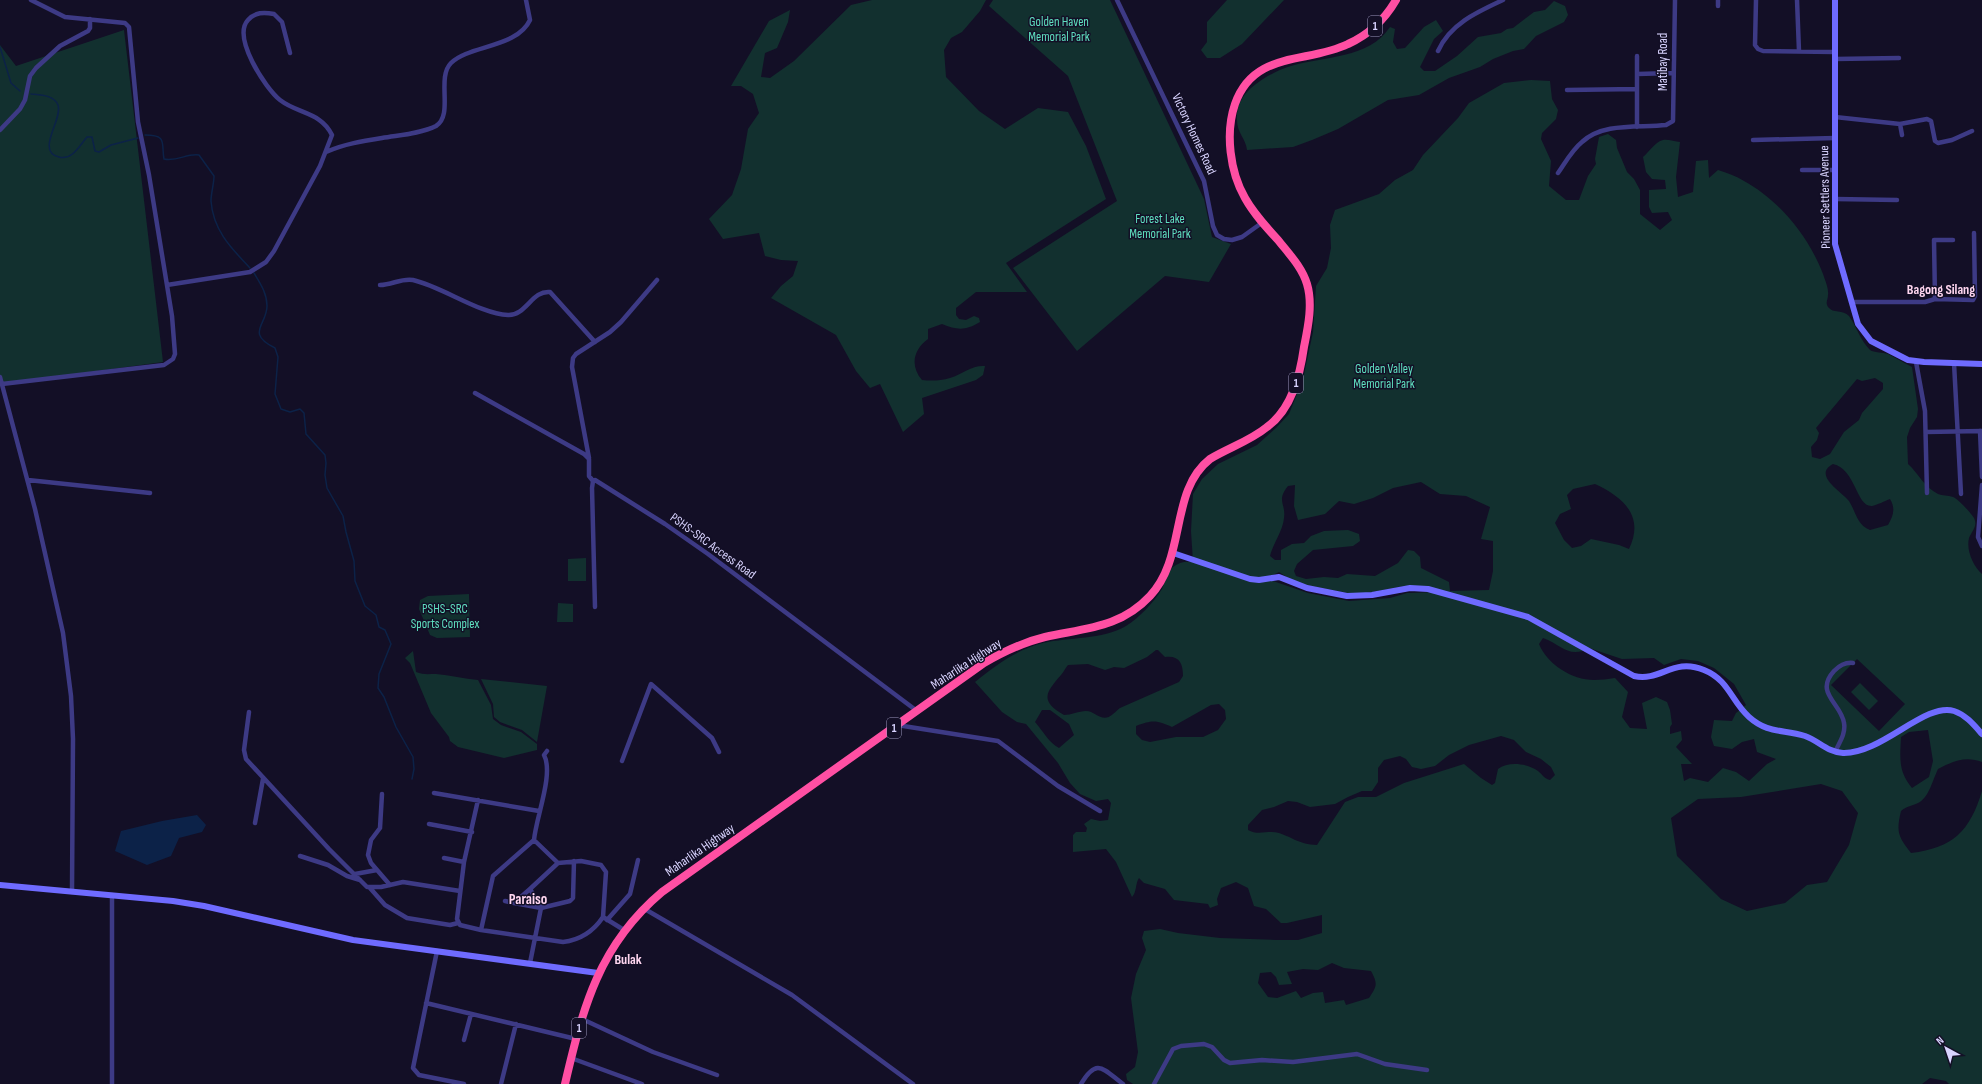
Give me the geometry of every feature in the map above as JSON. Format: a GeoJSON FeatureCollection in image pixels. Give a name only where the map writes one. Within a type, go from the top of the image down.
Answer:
{"type":"FeatureCollection","features":[{"type":"Feature","properties":{"kind":"highway","name":"1"},"geometry":{"type":"LineString","coordinates":[[1263,222],[1242,192],[1232,158],[1230,144],[1235,104],[1244,87],[1255,74],[1270,65],[1334,49],[1359,38],[1378,23],[1396,0]]}},
{"type":"Feature","properties":{"kind":"highway","name":"Maharlika Highway"},"geometry":{"type":"LineString","coordinates":[[565,1084],[576,1039],[598,973],[624,930],[643,908],[680,878],[984,664],[1009,650],[1045,637],[1103,625],[1129,615],[1144,603],[1157,587],[1173,553],[1187,491],[1197,472],[1210,459],[1268,427],[1280,414],[1299,377],[1309,313],[1307,285],[1298,265],[1263,222]]}},
{"type":"Feature","properties":{"kind":"main road","name":"Pioneer Settlers Avenue"},"geometry":{"type":"LineString","coordinates":[[1835,0],[1835,244],[1858,324],[1867,338],[1900,357],[1916,362],[1982,364]]}},
{"type":"Feature","properties":{"kind":"main road"},"geometry":{"type":"LineString","coordinates":[[1173,553],[1250,579],[1259,580],[1279,578],[1299,586],[1334,594],[1347,596],[1372,595],[1420,588],[1514,612],[1544,624],[1634,676],[1650,677],[1676,666],[1685,666],[1708,672],[1721,680],[1742,710],[1757,724],[1775,732],[1807,736],[1835,752],[1844,753],[1869,749],[1928,715],[1946,710],[1961,714],[1982,734]]}},
{"type":"Feature","properties":{"kind":"main road"},"geometry":{"type":"LineString","coordinates":[[0,885],[112,895],[204,906],[322,934],[390,946],[598,973]]}},
{"type":"Feature","properties":{"kind":"street"},"geometry":{"type":"LineString","coordinates":[[2,384],[164,365],[169,362],[175,354],[167,285],[149,175],[138,122],[129,27],[125,23],[60,15],[31,0]]}},
{"type":"Feature","properties":{"kind":"street"},"geometry":{"type":"LineString","coordinates":[[326,152],[356,142],[410,134],[437,125],[444,115],[446,73],[450,65],[457,59],[507,39],[522,30],[530,20],[526,0]]}},
{"type":"Feature","properties":{"kind":"street","name":"Victory Homes Road"},"geometry":{"type":"LineString","coordinates":[[1116,0],[1204,181],[1213,226],[1217,235],[1224,240],[1232,240],[1242,237],[1263,222]]}},
{"type":"Feature","properties":{"kind":"street"},"geometry":{"type":"LineString","coordinates":[[1438,51],[1450,30],[1475,14],[1503,0]]}},
{"type":"Feature","properties":{"kind":"street","name":"Matibay Road"},"geometry":{"type":"LineString","coordinates":[[1637,127],[1666,125],[1672,123],[1674,114],[1673,73],[1675,0]]}},
{"type":"Feature","properties":{"kind":"street"},"geometry":{"type":"LineString","coordinates":[[1756,0],[1756,47],[1763,51],[1799,51],[1835,56],[1899,58]]}},
{"type":"Feature","properties":{"kind":"street"},"geometry":{"type":"LineString","coordinates":[[1797,0],[1799,51]]}},
{"type":"Feature","properties":{"kind":"street"},"geometry":{"type":"LineString","coordinates":[[167,285],[250,272],[266,262],[274,251],[326,152],[332,135],[315,115],[290,106],[279,99],[258,73],[245,42],[244,26],[247,20],[259,13],[274,14],[282,22],[290,53]]}},
{"type":"Feature","properties":{"kind":"street"},"geometry":{"type":"LineString","coordinates":[[0,130],[20,109],[25,100],[30,76],[36,68],[60,46],[88,31],[90,28],[90,19]]}},
{"type":"Feature","properties":{"kind":"street"},"geometry":{"type":"LineString","coordinates":[[1558,173],[1586,138],[1609,129],[1637,127],[1637,56]]}},
{"type":"Feature","properties":{"kind":"street"},"geometry":{"type":"LineString","coordinates":[[1637,74],[1673,73]]}},
{"type":"Feature","properties":{"kind":"street"},"geometry":{"type":"LineString","coordinates":[[1566,90],[1637,89]]}},
{"type":"Feature","properties":{"kind":"street"},"geometry":{"type":"LineString","coordinates":[[1835,117],[1900,124],[1930,120],[1935,141],[1940,144],[1972,131]]}},
{"type":"Feature","properties":{"kind":"street"},"geometry":{"type":"LineString","coordinates":[[1900,124],[1902,134]]}},
{"type":"Feature","properties":{"kind":"street"},"geometry":{"type":"LineString","coordinates":[[1754,140],[1835,138]]}},
{"type":"Feature","properties":{"kind":"street"},"geometry":{"type":"LineString","coordinates":[[1802,170],[1835,170]]}},
{"type":"Feature","properties":{"kind":"street"},"geometry":{"type":"LineString","coordinates":[[1835,199],[1897,200]]}},
{"type":"Feature","properties":{"kind":"street"},"geometry":{"type":"LineString","coordinates":[[1851,302],[1925,302],[1935,299],[1974,299],[1974,234]]}},
{"type":"Feature","properties":{"kind":"street"},"geometry":{"type":"LineString","coordinates":[[1935,299],[1934,240],[1953,240]]}},
{"type":"Feature","properties":{"kind":"street"},"geometry":{"type":"LineString","coordinates":[[380,285],[386,285],[399,280],[413,280],[507,316],[518,313],[539,294],[550,292],[595,342]]}},
{"type":"Feature","properties":{"kind":"street"},"geometry":{"type":"LineString","coordinates":[[595,607],[593,481],[590,476],[589,458],[572,361],[576,354],[595,342],[621,322],[657,280]]}},
{"type":"Feature","properties":{"kind":"street"},"geometry":{"type":"LineString","coordinates":[[1916,362],[1923,394],[1926,432],[1927,493]]}},
{"type":"Feature","properties":{"kind":"street"},"geometry":{"type":"LineString","coordinates":[[1954,363],[1961,494]]}},
{"type":"Feature","properties":{"kind":"street"},"geometry":{"type":"LineString","coordinates":[[0,377],[28,480],[63,634],[71,696],[72,892]]}},
{"type":"Feature","properties":{"kind":"street"},"geometry":{"type":"LineString","coordinates":[[474,393],[589,458]]}},
{"type":"Feature","properties":{"kind":"street"},"geometry":{"type":"LineString","coordinates":[[1926,432],[1957,430],[1981,431],[1982,477]]}},
{"type":"Feature","properties":{"kind":"street"},"geometry":{"type":"LineString","coordinates":[[28,480],[150,493]]}},
{"type":"Feature","properties":{"kind":"street","name":"PSHS-SRC Access Road"},"geometry":{"type":"LineString","coordinates":[[593,481],[600,483],[708,554],[917,711]]}},
{"type":"Feature","properties":{"kind":"street"},"geometry":{"type":"LineString","coordinates":[[1982,485],[1978,538],[1982,546]]}},
{"type":"Feature","properties":{"kind":"street"},"geometry":{"type":"LineString","coordinates":[[1835,752],[1842,738],[1844,723],[1842,715],[1828,694],[1827,687],[1831,675],[1839,666],[1853,663]]}},
{"type":"Feature","properties":{"kind":"street"},"geometry":{"type":"LineString","coordinates":[[622,761],[651,684],[712,738],[719,752]]}},
{"type":"Feature","properties":{"kind":"street"},"geometry":{"type":"LineString","coordinates":[[249,712],[244,755],[263,779],[360,880],[386,904],[407,918],[450,925],[458,923],[480,930],[556,942],[574,940],[588,933],[605,919],[630,894],[638,860]]}},
{"type":"Feature","properties":{"kind":"street"},"geometry":{"type":"LineString","coordinates":[[897,725],[998,741],[1058,786],[1100,811]]}},
{"type":"Feature","properties":{"kind":"street"},"geometry":{"type":"LineString","coordinates":[[480,930],[493,876],[499,869],[534,840],[547,776],[548,762],[544,755],[547,751]]}},
{"type":"Feature","properties":{"kind":"street"},"geometry":{"type":"LineString","coordinates":[[255,823],[263,779]]}},
{"type":"Feature","properties":{"kind":"street"},"geometry":{"type":"LineString","coordinates":[[434,793],[539,811]]}},
{"type":"Feature","properties":{"kind":"street"},"geometry":{"type":"LineString","coordinates":[[382,794],[380,828],[371,840],[368,855],[377,870],[390,885]]}},
{"type":"Feature","properties":{"kind":"street"},"geometry":{"type":"LineString","coordinates":[[458,923],[464,862],[478,800]]}},
{"type":"Feature","properties":{"kind":"street"},"geometry":{"type":"LineString","coordinates":[[429,824],[472,832]]}},
{"type":"Feature","properties":{"kind":"street"},"geometry":{"type":"LineString","coordinates":[[534,840],[558,863]]}},
{"type":"Feature","properties":{"kind":"street"},"geometry":{"type":"LineString","coordinates":[[300,856],[328,865],[347,876],[360,880]]}},
{"type":"Feature","properties":{"kind":"street"},"geometry":{"type":"LineString","coordinates":[[444,858],[464,862]]}},
{"type":"Feature","properties":{"kind":"street"},"geometry":{"type":"LineString","coordinates":[[505,901],[541,908],[564,903],[572,899],[574,861]]}},
{"type":"Feature","properties":{"kind":"street"},"geometry":{"type":"LineString","coordinates":[[514,903],[558,863],[574,861],[598,863],[605,870],[605,919]]}},
{"type":"Feature","properties":{"kind":"street"},"geometry":{"type":"LineString","coordinates":[[355,874],[377,870]]}},
{"type":"Feature","properties":{"kind":"street"},"geometry":{"type":"LineString","coordinates":[[370,888],[409,883],[460,891]]}},
{"type":"Feature","properties":{"kind":"street"},"geometry":{"type":"LineString","coordinates":[[530,889],[541,908],[530,963]]}},
{"type":"Feature","properties":{"kind":"street"},"geometry":{"type":"LineString","coordinates":[[112,895],[112,1084]]}},
{"type":"Feature","properties":{"kind":"street"},"geometry":{"type":"LineString","coordinates":[[643,908],[792,995],[913,1084]]}},
{"type":"Feature","properties":{"kind":"street"},"geometry":{"type":"LineString","coordinates":[[605,919],[624,930]]}},
{"type":"Feature","properties":{"kind":"street"},"geometry":{"type":"LineString","coordinates":[[437,951],[413,1068],[419,1076],[464,1084]]}},
{"type":"Feature","properties":{"kind":"street"},"geometry":{"type":"LineString","coordinates":[[426,1003],[576,1039]]}},
{"type":"Feature","properties":{"kind":"street"},"geometry":{"type":"LineString","coordinates":[[464,1040],[470,1014]]}},
{"type":"Feature","properties":{"kind":"street"},"geometry":{"type":"LineString","coordinates":[[582,1019],[653,1052],[717,1075]]}},
{"type":"Feature","properties":{"kind":"street"},"geometry":{"type":"LineString","coordinates":[[501,1084],[516,1024]]}},
{"type":"Feature","properties":{"kind":"street"},"geometry":{"type":"LineString","coordinates":[[1154,1084],[1173,1050],[1181,1046],[1204,1044],[1212,1047],[1224,1060],[1230,1063],[1262,1060],[1293,1062],[1357,1054],[1385,1064],[1427,1070]]}},
{"type":"Feature","properties":{"kind":"street"},"geometry":{"type":"LineString","coordinates":[[571,1058],[642,1084]]}},
{"type":"Feature","properties":{"kind":"street"},"geometry":{"type":"LineString","coordinates":[[1081,1084],[1090,1070],[1096,1067],[1101,1068],[1123,1084]]}},
{"type":"Feature","properties":{"kind":"green space"},"geometry":{"type":"Polygon","coordinates":[[[872,0],[986,0],[980,11],[962,32],[951,38],[944,50],[946,77],[979,111],[1005,129],[1038,108],[1068,112],[1086,146],[1106,199],[1006,263],[1027,292],[976,292],[956,308],[956,315],[959,319],[966,320],[974,316],[979,318],[980,322],[970,327],[961,329],[942,324],[928,329],[928,339],[919,348],[915,358],[916,369],[922,380],[946,379],[972,368],[985,366],[983,375],[976,380],[922,398],[924,414],[903,432],[880,384],[870,388],[856,371],[836,335],[771,298],[781,286],[793,276],[798,261],[781,260],[765,256],[759,233],[723,239],[709,219],[732,195],[741,169],[748,129],[759,113],[753,94],[741,86],[731,86],[769,21],[790,10],[788,22],[777,48],[765,53],[761,77],[770,78],[794,61],[851,5],[872,0]]]}},
{"type":"Feature","properties":{"kind":"green space","name":"Forest Lake Memorial Park"},"geometry":{"type":"Polygon","coordinates":[[[993,0],[1110,0],[1204,199],[1212,237],[1231,244],[1209,282],[1165,276],[1077,351],[1013,268],[1117,201],[1068,76],[989,6],[993,0]]]}},
{"type":"Feature","properties":{"kind":"green space"},"geometry":{"type":"Polygon","coordinates":[[[1227,0],[1284,0],[1242,44],[1220,58],[1207,58],[1201,50],[1207,42],[1207,22],[1227,0]]]}},
{"type":"Feature","properties":{"kind":"green space"},"geometry":{"type":"Polygon","coordinates":[[[1554,1],[1565,6],[1568,15],[1564,22],[1536,36],[1524,49],[1513,51],[1493,59],[1480,67],[1449,78],[1419,95],[1388,100],[1338,129],[1293,147],[1247,150],[1237,125],[1239,106],[1242,98],[1251,88],[1275,72],[1291,66],[1358,51],[1381,37],[1390,27],[1395,29],[1393,42],[1397,49],[1405,48],[1424,27],[1436,20],[1443,31],[1434,39],[1420,67],[1424,71],[1435,71],[1457,56],[1478,37],[1501,33],[1507,29],[1513,28],[1534,12],[1545,10],[1554,1]]]}},
{"type":"Feature","properties":{"kind":"green space"},"geometry":{"type":"Polygon","coordinates":[[[124,30],[163,362],[2,384],[0,378],[0,45],[16,66],[124,30]]]}},
{"type":"Feature","properties":{"kind":"green space","name":"Golden Valley Memorial Park"},"geometry":{"type":"Polygon","coordinates":[[[1531,80],[1550,81],[1552,99],[1558,110],[1556,119],[1542,133],[1541,139],[1551,161],[1549,186],[1566,200],[1579,200],[1588,176],[1596,164],[1595,159],[1599,137],[1608,134],[1616,140],[1617,148],[1627,172],[1634,179],[1640,190],[1640,214],[1660,230],[1672,220],[1668,212],[1652,213],[1649,207],[1649,190],[1666,189],[1665,180],[1652,179],[1646,172],[1643,157],[1660,141],[1667,140],[1680,142],[1676,177],[1678,197],[1693,192],[1696,161],[1708,160],[1709,178],[1718,170],[1728,173],[1757,189],[1781,209],[1801,233],[1810,247],[1827,284],[1828,307],[1849,316],[1870,350],[1888,354],[1912,367],[1918,409],[1917,417],[1910,428],[1907,437],[1908,464],[1933,491],[1940,495],[1953,497],[1958,500],[1975,521],[1975,526],[1969,538],[1968,548],[1971,558],[1982,574],[1982,762],[1965,759],[1938,769],[1930,788],[1922,801],[1901,811],[1899,834],[1911,853],[1926,851],[1949,842],[1958,835],[1972,817],[1982,791],[1982,1084],[1949,1084],[1946,1081],[1930,1078],[1922,1084],[1133,1084],[1127,1080],[1126,1074],[1135,1067],[1138,1052],[1131,998],[1136,974],[1146,950],[1142,938],[1144,931],[1160,929],[1178,933],[1220,938],[1298,940],[1322,933],[1322,915],[1281,923],[1266,909],[1254,906],[1248,888],[1236,882],[1221,888],[1217,899],[1218,905],[1210,908],[1208,904],[1174,900],[1165,889],[1144,883],[1139,878],[1135,893],[1132,897],[1116,862],[1106,849],[1073,852],[1073,835],[1076,832],[1086,832],[1087,828],[1084,824],[1091,819],[1100,821],[1108,820],[1111,803],[1108,799],[1096,801],[1080,794],[1070,783],[1058,763],[1026,724],[1017,722],[1002,712],[975,682],[1015,654],[1033,646],[1053,641],[1085,638],[1117,631],[1141,614],[1155,599],[1173,567],[1182,562],[1193,562],[1191,531],[1193,494],[1202,479],[1218,464],[1257,445],[1289,414],[1303,379],[1313,332],[1316,286],[1327,268],[1331,248],[1330,225],[1335,210],[1379,194],[1395,180],[1413,170],[1423,155],[1458,118],[1469,103],[1504,83],[1531,80]],[[1875,378],[1862,381],[1857,379],[1816,428],[1819,433],[1817,440],[1811,447],[1812,457],[1820,459],[1830,454],[1844,432],[1859,420],[1862,413],[1883,389],[1883,383],[1875,378]],[[1833,464],[1827,468],[1827,478],[1830,483],[1849,501],[1859,522],[1862,525],[1870,530],[1888,525],[1893,512],[1893,506],[1890,499],[1872,506],[1867,505],[1862,501],[1847,473],[1841,467],[1833,464]],[[1421,482],[1393,488],[1373,498],[1354,504],[1339,501],[1325,514],[1298,520],[1294,506],[1295,485],[1288,486],[1284,491],[1282,499],[1284,513],[1283,523],[1270,556],[1275,560],[1281,560],[1281,550],[1292,544],[1304,543],[1311,536],[1324,531],[1348,530],[1359,534],[1360,541],[1353,546],[1313,550],[1297,564],[1294,571],[1296,576],[1306,579],[1324,577],[1338,578],[1347,574],[1375,576],[1398,563],[1408,550],[1414,551],[1420,557],[1421,568],[1449,582],[1450,591],[1489,590],[1493,571],[1493,541],[1481,539],[1490,507],[1466,496],[1440,494],[1421,482]],[[1595,484],[1573,489],[1567,495],[1571,509],[1560,514],[1555,523],[1564,540],[1572,548],[1581,546],[1591,539],[1619,545],[1629,549],[1633,537],[1633,517],[1622,502],[1614,495],[1595,484]],[[1279,572],[1273,575],[1273,581],[1308,593],[1349,601],[1390,598],[1407,593],[1439,592],[1426,586],[1404,586],[1362,594],[1348,593],[1296,583],[1279,572]],[[1543,638],[1539,644],[1548,658],[1561,670],[1577,677],[1594,680],[1615,678],[1628,692],[1622,717],[1630,728],[1647,729],[1642,703],[1656,697],[1667,702],[1672,724],[1670,727],[1670,734],[1681,731],[1682,740],[1676,747],[1692,764],[1681,764],[1684,781],[1690,778],[1708,782],[1723,768],[1736,772],[1749,781],[1767,764],[1776,759],[1757,752],[1754,739],[1742,742],[1732,749],[1714,746],[1711,737],[1714,720],[1732,721],[1736,713],[1746,705],[1734,684],[1714,668],[1698,661],[1681,659],[1664,665],[1654,658],[1622,659],[1589,648],[1582,651],[1571,652],[1543,638]],[[1158,650],[1124,668],[1114,667],[1105,670],[1088,664],[1068,665],[1051,687],[1048,701],[1056,710],[1064,715],[1086,711],[1106,718],[1120,708],[1179,682],[1183,676],[1182,667],[1179,661],[1174,657],[1165,657],[1158,650]],[[1857,659],[1831,685],[1879,731],[1905,704],[1857,659]],[[1219,704],[1211,705],[1172,727],[1158,722],[1150,722],[1136,726],[1136,734],[1142,740],[1150,742],[1176,737],[1203,737],[1218,730],[1226,719],[1225,710],[1219,704]],[[1042,710],[1035,722],[1055,746],[1059,748],[1074,735],[1069,724],[1050,710],[1042,710]],[[1928,730],[1909,732],[1901,737],[1900,758],[1904,776],[1912,788],[1929,777],[1933,761],[1928,730]],[[1501,736],[1469,745],[1449,755],[1435,766],[1421,769],[1412,767],[1406,759],[1400,756],[1384,760],[1378,768],[1378,782],[1372,791],[1362,791],[1335,804],[1310,807],[1297,802],[1288,801],[1262,810],[1248,825],[1248,830],[1256,833],[1279,833],[1301,842],[1317,845],[1345,802],[1358,797],[1376,797],[1404,783],[1464,764],[1492,785],[1495,783],[1498,769],[1502,766],[1512,764],[1534,768],[1550,780],[1555,775],[1551,767],[1541,759],[1526,752],[1514,740],[1501,736]],[[1821,784],[1741,797],[1698,799],[1671,818],[1677,856],[1721,899],[1747,911],[1785,903],[1807,885],[1827,882],[1849,845],[1858,813],[1842,791],[1821,784]],[[1332,963],[1318,970],[1303,969],[1287,972],[1292,984],[1279,985],[1276,977],[1271,972],[1260,973],[1258,983],[1268,997],[1277,998],[1296,991],[1301,998],[1313,993],[1323,992],[1325,1003],[1344,1000],[1346,1005],[1369,998],[1376,985],[1371,971],[1344,968],[1332,963]]]}},
{"type":"Feature","properties":{"kind":"green space"},"geometry":{"type":"Polygon","coordinates":[[[586,558],[586,581],[568,581],[568,559],[586,558]]]}},
{"type":"Feature","properties":{"kind":"green space","name":"PSHS-SRC Sports Complex"},"geometry":{"type":"Polygon","coordinates":[[[469,594],[470,637],[437,638],[430,635],[419,609],[420,600],[428,596],[469,594]]]}},
{"type":"Feature","properties":{"kind":"green space"},"geometry":{"type":"Polygon","coordinates":[[[558,603],[573,604],[573,622],[557,622],[558,603]]]}},
{"type":"Feature","properties":{"kind":"green space"},"geometry":{"type":"Polygon","coordinates":[[[413,651],[416,672],[478,680],[491,705],[493,719],[501,725],[521,732],[537,744],[537,750],[504,758],[458,747],[450,741],[449,737],[431,713],[410,663],[405,658],[413,651]]]}},
{"type":"Feature","properties":{"kind":"green space"},"geometry":{"type":"Polygon","coordinates":[[[481,679],[547,686],[537,742],[522,730],[500,722],[494,717],[493,704],[481,679]]]}},
{"type":"Feature","properties":{"kind":"green space"},"geometry":{"type":"Polygon","coordinates":[[[1860,683],[1878,701],[1869,710],[1851,692],[1860,683]]]}},
{"type":"Feature","properties":{"kind":"water"},"geometry":{"type":"Polygon","coordinates":[[[197,815],[206,825],[202,832],[179,838],[171,856],[147,865],[115,851],[121,831],[162,821],[197,815]]]}},
{"type":"Feature","properties":{"kind":"waterway"},"geometry":{"type":"LineString","coordinates":[[0,47],[11,83],[20,91]]}},
{"type":"Feature","properties":{"kind":"waterway"},"geometry":{"type":"LineString","coordinates":[[31,94],[50,97],[54,99],[58,105],[57,119],[51,134],[49,148],[52,154],[59,157],[64,158],[72,155],[87,137],[92,137],[95,151],[99,152],[111,145],[138,138]]}},
{"type":"Feature","properties":{"kind":"waterway"},"geometry":{"type":"LineString","coordinates":[[145,135],[152,135],[160,138],[163,144],[164,159],[169,160],[190,155],[199,155],[214,176],[211,201],[212,211],[219,230],[230,246],[250,268]]}},
{"type":"Feature","properties":{"kind":"waterway"},"geometry":{"type":"LineString","coordinates":[[254,273],[263,288],[267,301],[266,313],[259,333],[261,338],[266,343],[275,348],[278,357],[275,394],[281,409],[290,412],[300,409],[304,413],[306,434],[325,455],[325,475],[327,488],[343,516],[354,561],[355,581],[365,606],[376,615],[379,627],[385,630],[391,644],[379,674],[378,688],[384,697],[396,727],[413,757],[414,769],[412,779]]}},
{"type":"Feature","properties":{"kind":"district","name":"Bagong Silang"},"geometry":{"type":"Point","coordinates":[1941,289]}},
{"type":"Feature","properties":{"kind":"district","name":"Paraiso"},"geometry":{"type":"Point","coordinates":[528,899]}},
{"type":"Feature","properties":{"kind":"district","name":"Bulak"},"geometry":{"type":"Point","coordinates":[628,959]}},
{"type":"Feature","properties":{"kind":"park label","name":"Golden Haven Memorial Park"},"geometry":{"type":"Point","coordinates":[1059,30]}}]}
